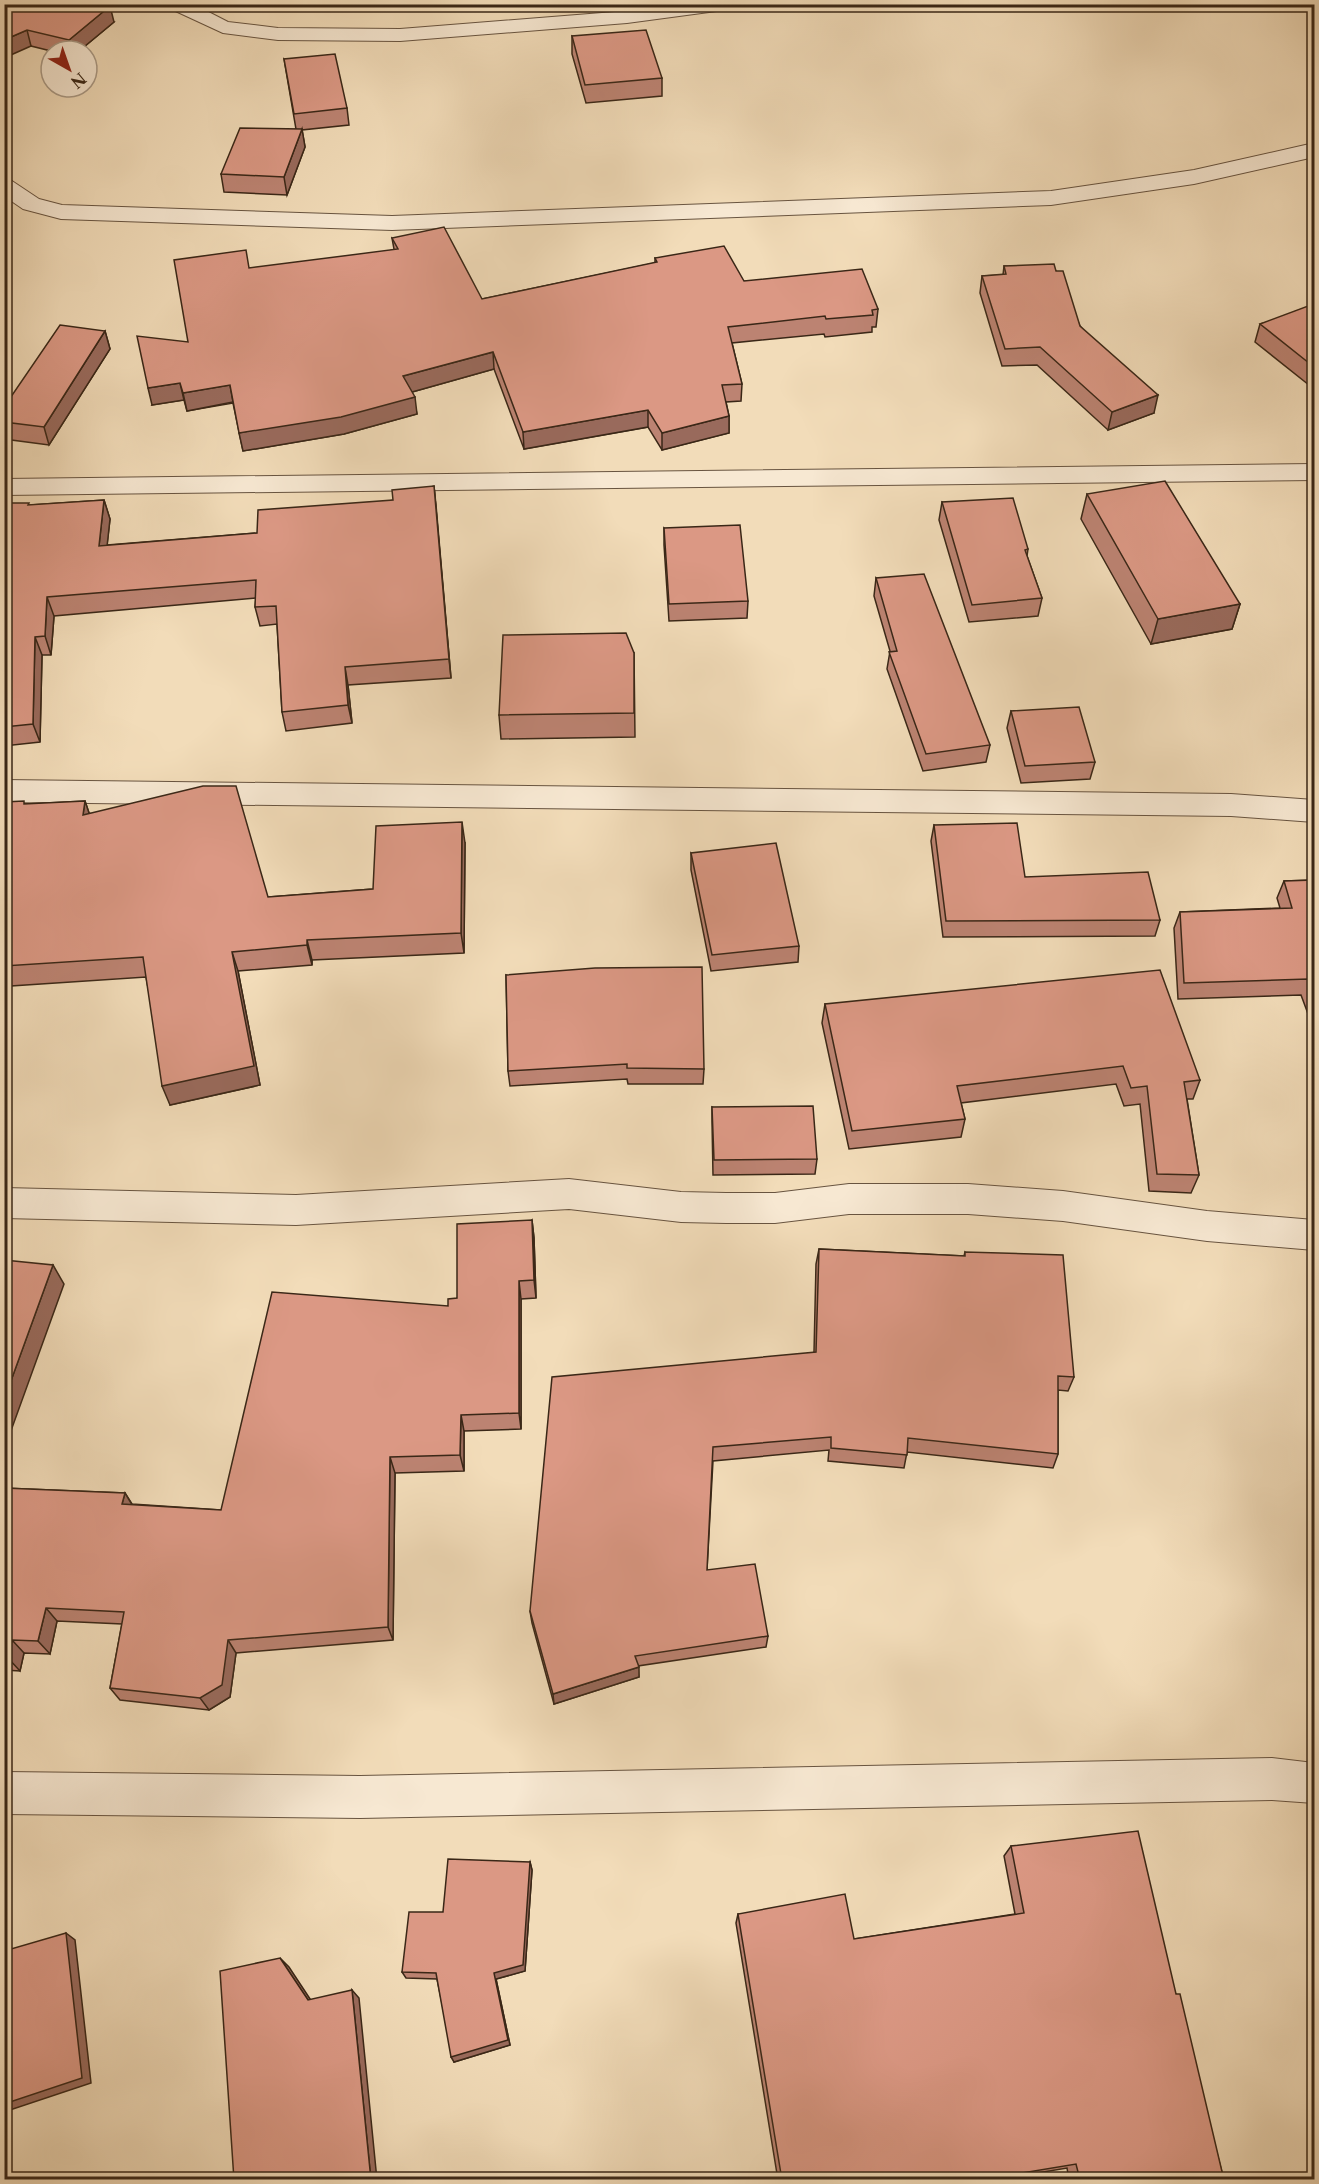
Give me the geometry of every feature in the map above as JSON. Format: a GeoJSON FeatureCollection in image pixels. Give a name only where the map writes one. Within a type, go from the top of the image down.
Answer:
{"type":"FeatureCollection","features":[{"type":"Feature","properties":{"kind":"street"},"geometry":{"type":"LineString","coordinates":[[176,4],[223,27],[278,34],[400,35],[627,17],[724,4]]}},
{"type":"Feature","properties":{"kind":"street"},"geometry":{"type":"LineString","coordinates":[[4,186],[31,204],[62,212],[392,223],[1051,198],[1194,177],[1314,150]]}},
{"type":"Feature","properties":{"kind":"street"},"geometry":{"type":"LineString","coordinates":[[4,487],[1314,472]]}},
{"type":"Feature","properties":{"kind":"street"},"geometry":{"type":"LineString","coordinates":[[4,791],[1231,805],[1314,811]]}},
{"type":"Feature","properties":{"kind":"street"},"geometry":{"type":"LineString","coordinates":[[4,1203],[296,1210],[568,1194],[681,1208],[775,1208],[849,1199],[968,1199],[1063,1206],[1207,1226],[1314,1235]]}},
{"type":"Feature","properties":{"kind":"street"},"geometry":{"type":"LineString","coordinates":[[4,1793],[360,1797],[1272,1779],[1314,1783]]}},
{"type":"Feature","properties":{"kind":"building"},"geometry":{"type":"Polygon","coordinates":[[[4,4],[104,4],[110,6],[70,39],[27,30],[4,40],[4,4]]]}},
{"type":"Feature","properties":{"kind":"building"},"geometry":{"type":"Polygon","coordinates":[[[646,30],[662,78],[585,85],[572,36],[646,30]]]}},
{"type":"Feature","properties":{"kind":"building"},"geometry":{"type":"Polygon","coordinates":[[[335,54],[347,108],[294,114],[284,59],[335,54]]]}},
{"type":"Feature","properties":{"kind":"building"},"geometry":{"type":"Polygon","coordinates":[[[240,128],[302,129],[284,177],[221,174],[240,128]]]}},
{"type":"Feature","properties":{"kind":"building"},"geometry":{"type":"Polygon","coordinates":[[[444,227],[482,299],[657,262],[655,258],[724,246],[744,281],[862,269],[878,309],[872,310],[873,315],[826,319],[825,316],[728,327],[742,384],[722,385],[729,416],[662,433],[648,410],[523,432],[493,352],[403,376],[415,397],[341,417],[239,433],[230,385],[183,393],[180,383],[148,388],[137,336],[188,342],[174,260],[246,250],[249,268],[398,249],[392,238],[444,227]]]}},
{"type":"Feature","properties":{"kind":"building"},"geometry":{"type":"Polygon","coordinates":[[[1054,264],[1056,271],[1063,271],[1080,326],[1158,395],[1112,412],[1040,347],[1005,349],[982,276],[1006,274],[1004,266],[1054,264]]]}},
{"type":"Feature","properties":{"kind":"building"},"geometry":{"type":"Polygon","coordinates":[[[1308,306],[1314,311],[1314,367],[1260,324],[1308,306]]]}},
{"type":"Feature","properties":{"kind":"building"},"geometry":{"type":"Polygon","coordinates":[[[60,325],[105,331],[44,427],[4,422],[4,407],[60,325]]]}},
{"type":"Feature","properties":{"kind":"building"},"geometry":{"type":"Polygon","coordinates":[[[1165,481],[1240,604],[1158,619],[1087,494],[1165,481]]]}},
{"type":"Feature","properties":{"kind":"building"},"geometry":{"type":"Polygon","coordinates":[[[434,486],[449,659],[345,667],[348,705],[282,712],[276,606],[255,607],[256,580],[47,597],[45,636],[35,637],[33,724],[4,727],[4,503],[29,503],[28,505],[104,500],[99,546],[257,533],[258,510],[393,500],[392,490],[434,486]]]}},
{"type":"Feature","properties":{"kind":"building"},"geometry":{"type":"Polygon","coordinates":[[[1013,498],[1028,549],[1025,550],[1042,598],[972,605],[942,502],[1013,498]]]}},
{"type":"Feature","properties":{"kind":"building"},"geometry":{"type":"Polygon","coordinates":[[[740,525],[748,601],[669,604],[664,528],[740,525]]]}},
{"type":"Feature","properties":{"kind":"building"},"geometry":{"type":"Polygon","coordinates":[[[924,574],[990,745],[926,754],[889,652],[897,651],[876,578],[924,574]]]}},
{"type":"Feature","properties":{"kind":"building"},"geometry":{"type":"Polygon","coordinates":[[[626,633],[634,653],[634,713],[499,715],[503,635],[626,633]]]}},
{"type":"Feature","properties":{"kind":"building"},"geometry":{"type":"Polygon","coordinates":[[[1079,707],[1095,762],[1025,766],[1011,711],[1079,707]]]}},
{"type":"Feature","properties":{"kind":"building"},"geometry":{"type":"Polygon","coordinates":[[[203,786],[236,786],[268,897],[373,889],[376,826],[462,822],[461,933],[307,940],[307,945],[232,952],[254,1066],[162,1086],[143,957],[4,966],[4,802],[24,801],[24,804],[85,801],[83,815],[203,786]]]}},
{"type":"Feature","properties":{"kind":"building"},"geometry":{"type":"Polygon","coordinates":[[[1017,823],[1025,877],[1148,872],[1160,920],[946,921],[934,825],[1017,823]]]}},
{"type":"Feature","properties":{"kind":"building"},"geometry":{"type":"Polygon","coordinates":[[[776,843],[799,946],[712,955],[691,853],[776,843]]]}},
{"type":"Feature","properties":{"kind":"building"},"geometry":{"type":"Polygon","coordinates":[[[1314,880],[1314,995],[1308,979],[1184,983],[1180,912],[1292,908],[1284,881],[1314,880]]]}},
{"type":"Feature","properties":{"kind":"building"},"geometry":{"type":"Polygon","coordinates":[[[702,967],[704,1069],[627,1068],[627,1064],[508,1071],[506,975],[595,968],[702,967]]]}},
{"type":"Feature","properties":{"kind":"building"},"geometry":{"type":"Polygon","coordinates":[[[1160,970],[1200,1080],[1184,1082],[1199,1175],[1157,1174],[1147,1086],[1131,1088],[1123,1066],[957,1086],[965,1119],[852,1131],[825,1004],[1160,970]]]}},
{"type":"Feature","properties":{"kind":"building"},"geometry":{"type":"Polygon","coordinates":[[[813,1106],[817,1159],[714,1160],[712,1107],[813,1106]]]}},
{"type":"Feature","properties":{"kind":"building"},"geometry":{"type":"Polygon","coordinates":[[[532,1220],[534,1280],[519,1281],[519,1413],[461,1415],[460,1455],[390,1457],[388,1627],[228,1640],[222,1685],[200,1698],[110,1688],[124,1612],[46,1608],[38,1641],[12,1640],[8,1658],[4,1658],[4,1488],[125,1493],[122,1504],[221,1510],[272,1292],[448,1306],[448,1299],[457,1298],[457,1224],[532,1220]]]}},
{"type":"Feature","properties":{"kind":"building"},"geometry":{"type":"Polygon","coordinates":[[[819,1249],[965,1256],[965,1252],[1063,1255],[1074,1377],[1058,1376],[1058,1454],[908,1438],[907,1455],[831,1448],[831,1437],[713,1447],[707,1570],[755,1564],[768,1636],[635,1656],[639,1667],[553,1694],[530,1611],[552,1377],[816,1352],[819,1249]]]}},
{"type":"Feature","properties":{"kind":"building"},"geometry":{"type":"Polygon","coordinates":[[[4,1260],[53,1265],[4,1400],[4,1260]]]}},
{"type":"Feature","properties":{"kind":"building"},"geometry":{"type":"Polygon","coordinates":[[[1138,1831],[1176,1994],[1180,1994],[1224,2180],[1080,2180],[1076,2164],[979,2180],[782,2180],[738,1914],[845,1894],[854,1939],[1024,1913],[1011,1846],[1138,1831]]]}},
{"type":"Feature","properties":{"kind":"building"},"geometry":{"type":"Polygon","coordinates":[[[448,1859],[530,1862],[523,1965],[494,1973],[508,2040],[451,2057],[436,1973],[402,1972],[409,1912],[443,1912],[448,1859]]]}},
{"type":"Feature","properties":{"kind":"building"},"geometry":{"type":"Polygon","coordinates":[[[66,1933],[82,2078],[4,2104],[4,1951],[66,1933]]]}},
{"type":"Feature","properties":{"kind":"building"},"geometry":{"type":"Polygon","coordinates":[[[280,1958],[308,2000],[352,1990],[371,2180],[234,2180],[220,1971],[280,1958]]]}}]}
